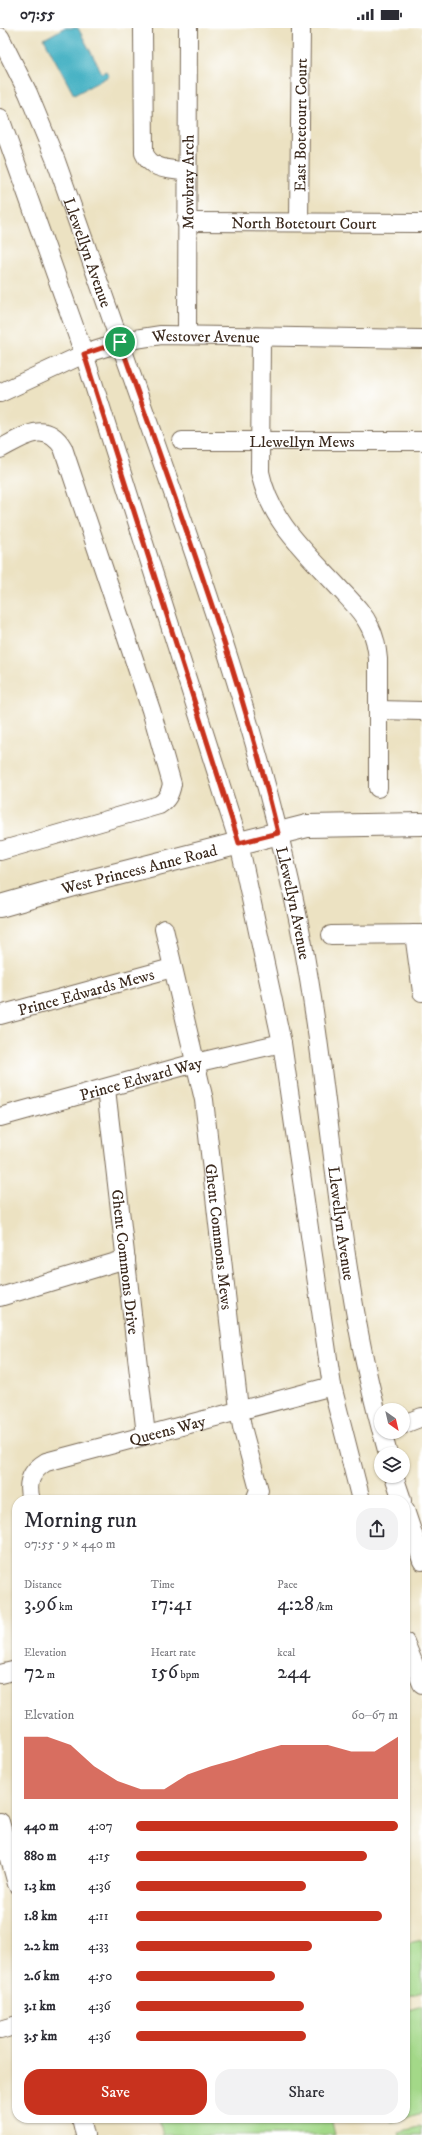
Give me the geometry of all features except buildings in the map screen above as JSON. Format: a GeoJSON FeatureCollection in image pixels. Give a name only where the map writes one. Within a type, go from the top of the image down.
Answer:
{"type":"FeatureCollection","features":[{"type":"Feature","properties":{"kind":"main road","name":"West Princess Anne Road"},"geometry":{"type":"LineString","coordinates":[[0,906],[307,826],[422,824]]}},
{"type":"Feature","properties":{"kind":"street"},"geometry":{"type":"LineString","coordinates":[[143,28],[144,153],[147,161],[159,168],[187,172]]}},
{"type":"Feature","properties":{"kind":"street","name":"Mowbray Arch"},"geometry":{"type":"LineString","coordinates":[[187,335],[186,222],[188,28]]}},
{"type":"Feature","properties":{"kind":"street","name":"East Botetourt Court"},"geometry":{"type":"LineString","coordinates":[[299,221],[301,28]]}},
{"type":"Feature","properties":{"kind":"street","name":"Llewellyn Avenue"},"geometry":{"type":"LineString","coordinates":[[0,37],[28,93],[56,161],[211,600],[247,713],[294,896],[315,1014],[354,1305],[375,1403]]}},
{"type":"Feature","properties":{"kind":"street","name":"Llewellyn Avenue"},"geometry":{"type":"LineString","coordinates":[[0,118],[84,354],[239,843],[282,1043],[332,1386],[360,1495]]}},
{"type":"Feature","properties":{"kind":"street","name":"North Botetourt Court"},"geometry":{"type":"LineString","coordinates":[[186,222],[299,221],[422,223]]}},
{"type":"Feature","properties":{"kind":"street","name":"Westover Avenue"},"geometry":{"type":"LineString","coordinates":[[0,393],[84,354],[120,342],[161,335],[422,339]]}},
{"type":"Feature","properties":{"kind":"street"},"geometry":{"type":"LineString","coordinates":[[261,337],[260,472],[264,491],[271,508],[288,533],[361,612],[370,628],[376,645],[378,659],[378,788]]}},
{"type":"Feature","properties":{"kind":"street"},"geometry":{"type":"LineString","coordinates":[[0,449],[33,433],[41,432],[50,434],[58,440],[63,448],[134,657],[172,784],[171,794],[159,805],[0,851]]}},
{"type":"Feature","properties":{"kind":"street","name":"Llewellyn Mews"},"geometry":{"type":"LineString","coordinates":[[182,441],[422,441]]}},
{"type":"Feature","properties":{"kind":"street"},"geometry":{"type":"LineString","coordinates":[[378,710],[422,711]]}},
{"type":"Feature","properties":{"kind":"street","name":"Prince Edwards Mews"},"geometry":{"type":"LineString","coordinates":[[164,929],[193,1055]]}},
{"type":"Feature","properties":{"kind":"street"},"geometry":{"type":"LineString","coordinates":[[331,935],[418,934],[422,992]]}},
{"type":"Feature","properties":{"kind":"street","name":"Prince Edwards Mews"},"geometry":{"type":"LineString","coordinates":[[0,1016],[172,968]]}},
{"type":"Feature","properties":{"kind":"street","name":"Prince Edward Way"},"geometry":{"type":"LineString","coordinates":[[0,1117],[106,1089],[193,1055],[282,1043]]}},
{"type":"Feature","properties":{"kind":"street","name":"Ghent Commons Mews"},"geometry":{"type":"LineString","coordinates":[[193,1055],[204,1100],[239,1409],[242,1427],[259,1490],[257,1495]]}},
{"type":"Feature","properties":{"kind":"street","name":"Ghent Commons Drive"},"geometry":{"type":"LineString","coordinates":[[106,1089],[146,1435]]}},
{"type":"Feature","properties":{"kind":"street"},"geometry":{"type":"LineString","coordinates":[[0,1297],[126,1259]]}},
{"type":"Feature","properties":{"kind":"street","name":"Queens Way"},"geometry":{"type":"LineString","coordinates":[[29,1495],[28,1490],[30,1477],[38,1466],[46,1462],[239,1409],[332,1386]]}},
{"type":"Feature","properties":{"kind":"street"},"geometry":{"type":"LineString","coordinates":[[410,1422],[422,1417]]}},
{"type":"Feature","properties":{"kind":"street"},"geometry":{"type":"LineString","coordinates":[[396,1483],[400,1495]]}},
{"type":"Feature","properties":{"kind":"street"},"geometry":{"type":"LineString","coordinates":[[410,1528],[414,1543],[422,1560]]}},
{"type":"Feature","properties":{"kind":"street"},"geometry":{"type":"LineString","coordinates":[[410,1654],[422,1684]]}},
{"type":"Feature","properties":{"kind":"street"},"geometry":{"type":"LineString","coordinates":[[0,1674],[12,1671]]}},
{"type":"Feature","properties":{"kind":"street"},"geometry":{"type":"LineString","coordinates":[[0,1822],[12,1866]]}},
{"type":"Feature","properties":{"kind":"street"},"geometry":{"type":"LineString","coordinates":[[0,2030],[12,2026]]}},
{"type":"Feature","properties":{"kind":"street"},"geometry":{"type":"LineString","coordinates":[[82,2123],[85,2135]]}},
{"type":"Feature","properties":{"kind":"green space"},"geometry":{"type":"Polygon","coordinates":[[[422,1940],[422,1992],[410,1996],[410,1943],[422,1940]]]}},
{"type":"Feature","properties":{"kind":"green space"},"geometry":{"type":"Polygon","coordinates":[[[422,2006],[422,2113],[410,2117],[410,2010],[422,2006]]]}},
{"type":"Feature","properties":{"kind":"green space"},"geometry":{"type":"Polygon","coordinates":[[[160,2123],[332,2123],[335,2135],[163,2135],[160,2123]]]}},
{"type":"Feature","properties":{"kind":"green space"},"geometry":{"type":"Polygon","coordinates":[[[422,2126],[422,2135],[400,2135],[399,2132],[422,2126]]]}},
{"type":"Feature","properties":{"kind":"water"},"geometry":{"type":"Polygon","coordinates":[[[64,28],[78,28],[102,73],[106,71],[109,76],[74,95],[44,39],[64,28]]]}},
{"type":"Feature","properties":{"kind":"route"},"geometry":{"type":"LineString","coordinates":[[120,342],[211,600],[247,713],[263,770],[278,833],[239,843],[84,354],[120,342]]}}]}
